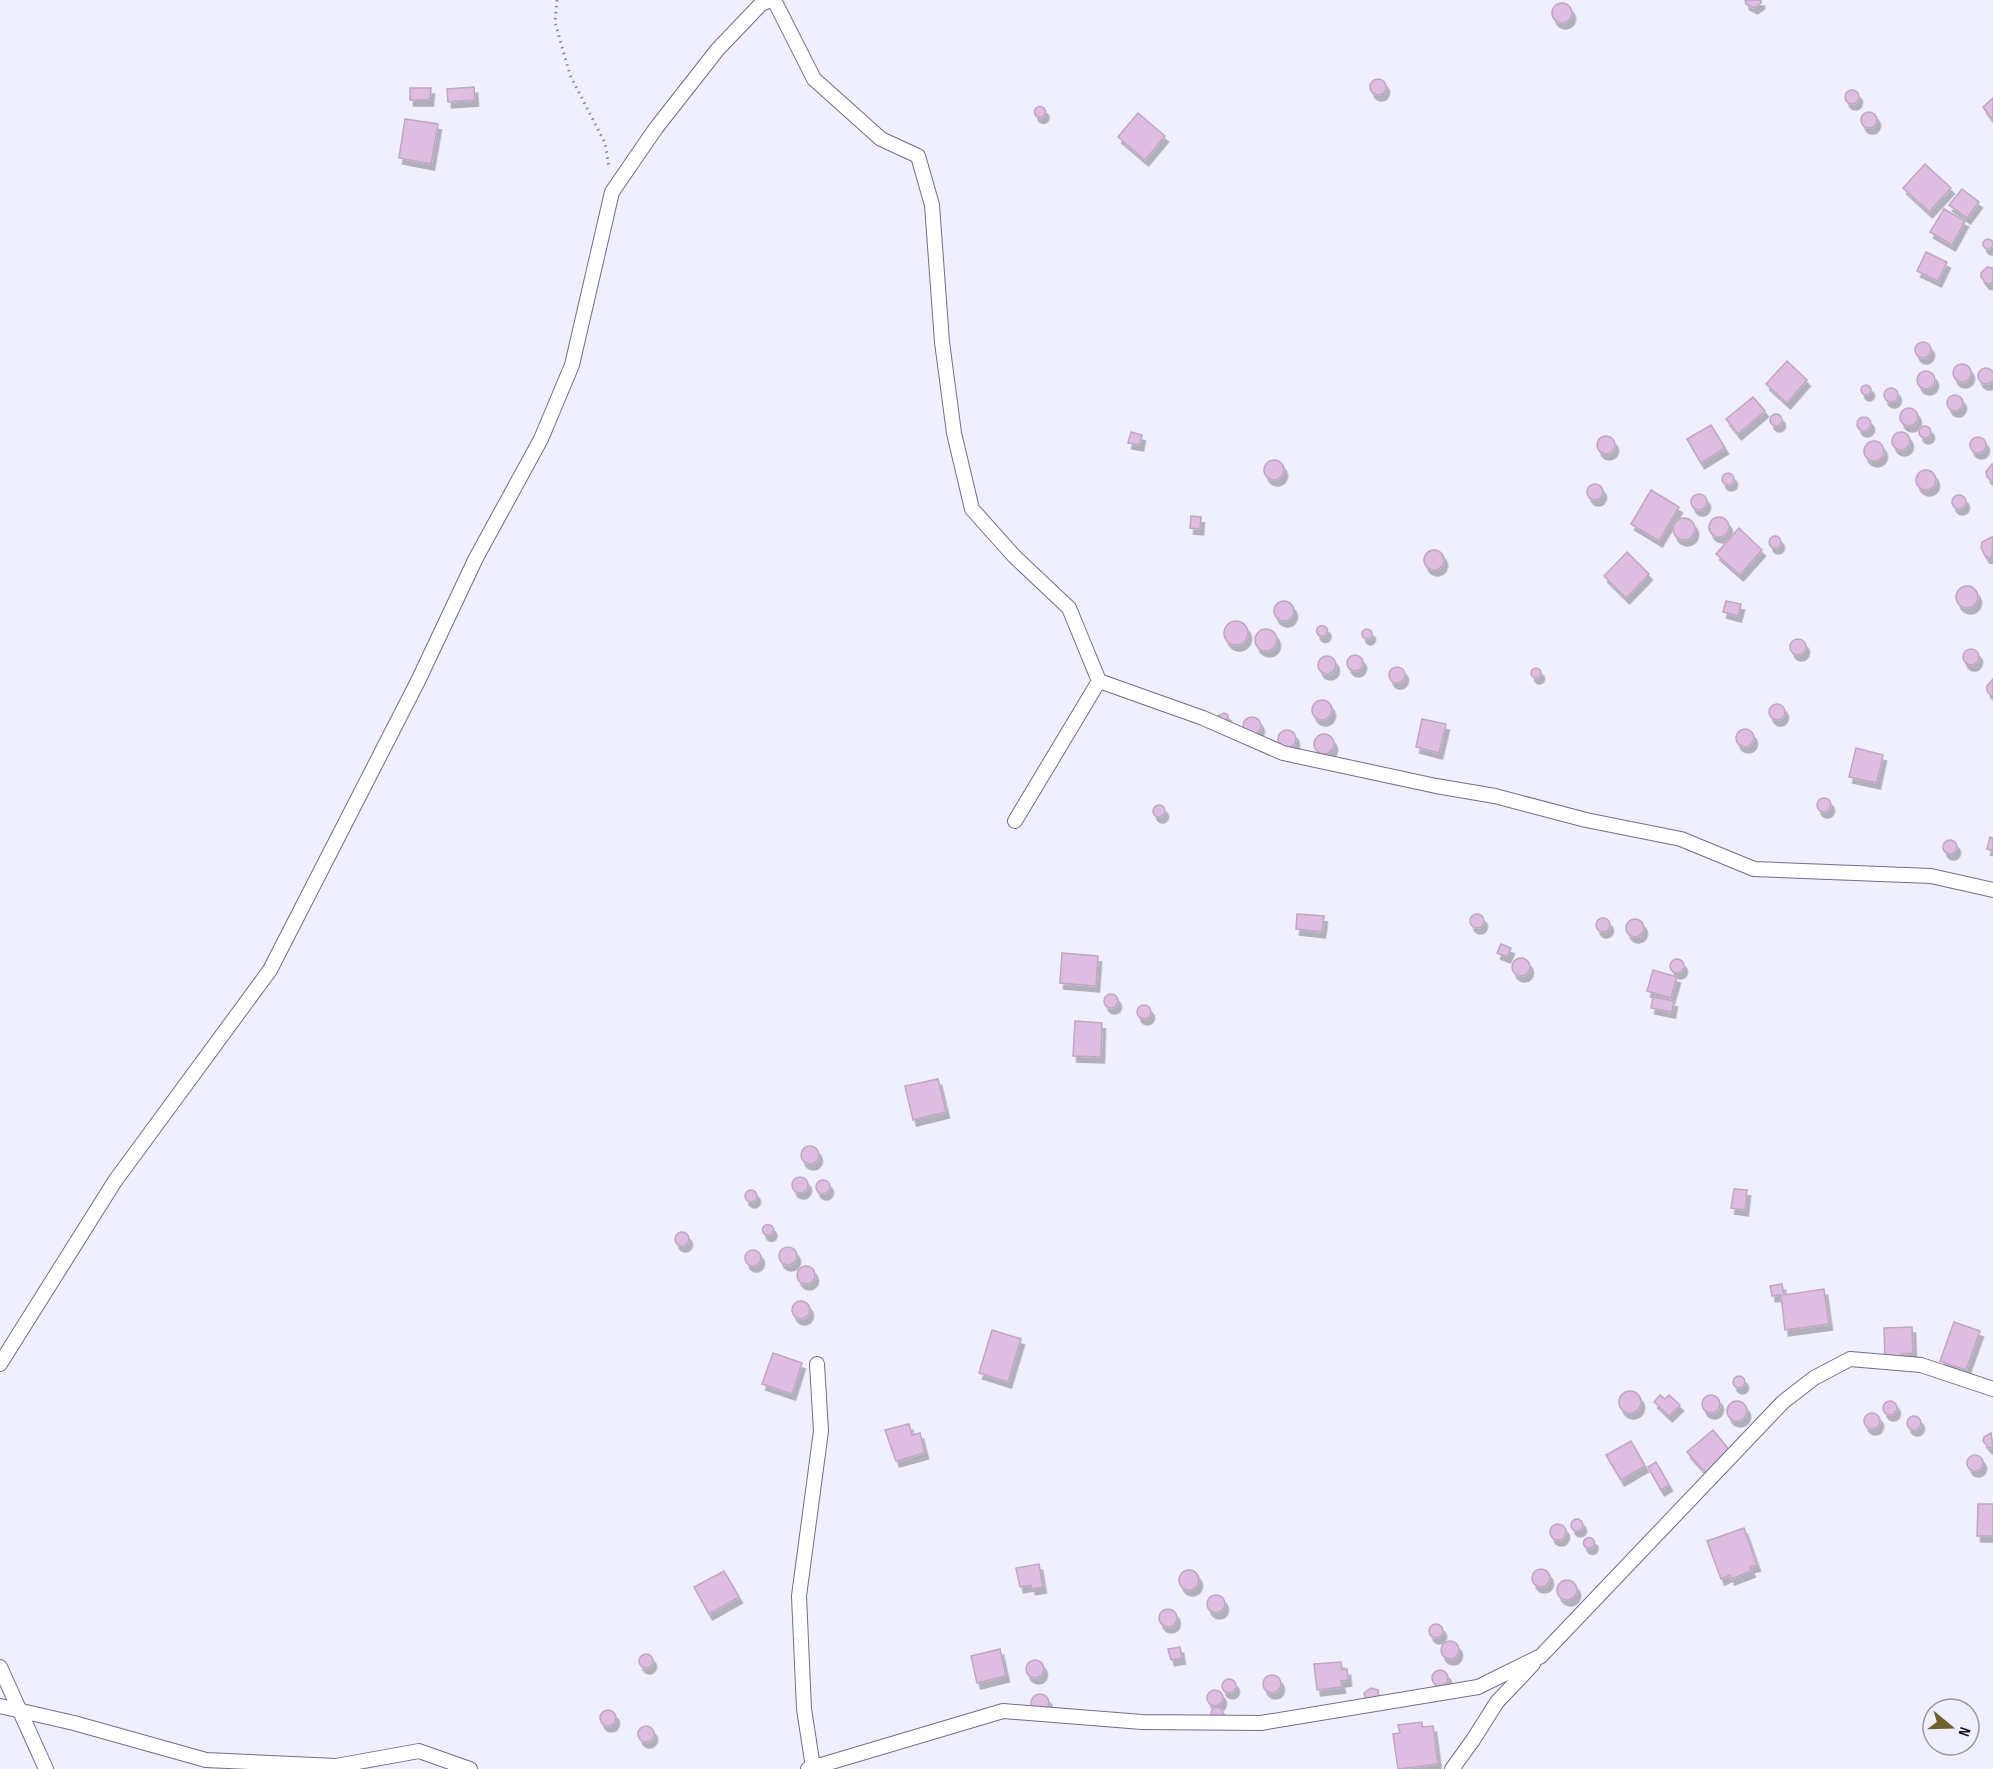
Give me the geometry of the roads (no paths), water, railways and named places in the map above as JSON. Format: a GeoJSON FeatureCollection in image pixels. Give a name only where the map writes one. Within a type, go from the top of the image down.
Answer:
{"type":"FeatureCollection","features":[{"type":"Feature","properties":{"kind":"street"},"geometry":{"type":"LineString","coordinates":[[0,1365],[115,1181],[270,970],[418,681],[476,558],[541,439],[572,365],[612,192],[656,128],[711,57],[766,1],[814,79],[881,139],[918,156],[932,205],[942,342],[952,422],[972,509],[1014,556],[1069,608],[1099,681],[1203,718],[1283,753],[1436,786],[1495,796],[1586,820],[1681,839],[1754,869],[1931,876],[1993,890]]}},
{"type":"Feature","properties":{"kind":"street"},"geometry":{"type":"LineString","coordinates":[[1015,821],[1099,681]]}},
{"type":"Feature","properties":{"kind":"street"},"geometry":{"type":"LineString","coordinates":[[1452,1769],[1497,1702],[1783,1402],[1814,1378],[1850,1359],[1921,1365],[1993,1389]]}},
{"type":"Feature","properties":{"kind":"street"},"geometry":{"type":"LineString","coordinates":[[817,1364],[821,1431],[799,1596],[804,1709],[811,1768],[1003,1711],[1142,1722],[1261,1723],[1478,1687],[1541,1656]]}},
{"type":"Feature","properties":{"kind":"street"},"geometry":{"type":"LineString","coordinates":[[0,1667],[46,1769]]}},
{"type":"Feature","properties":{"kind":"street"},"geometry":{"type":"LineString","coordinates":[[0,1706],[74,1723],[206,1760],[318,1767],[336,1766],[419,1751],[470,1769]]}}]}
